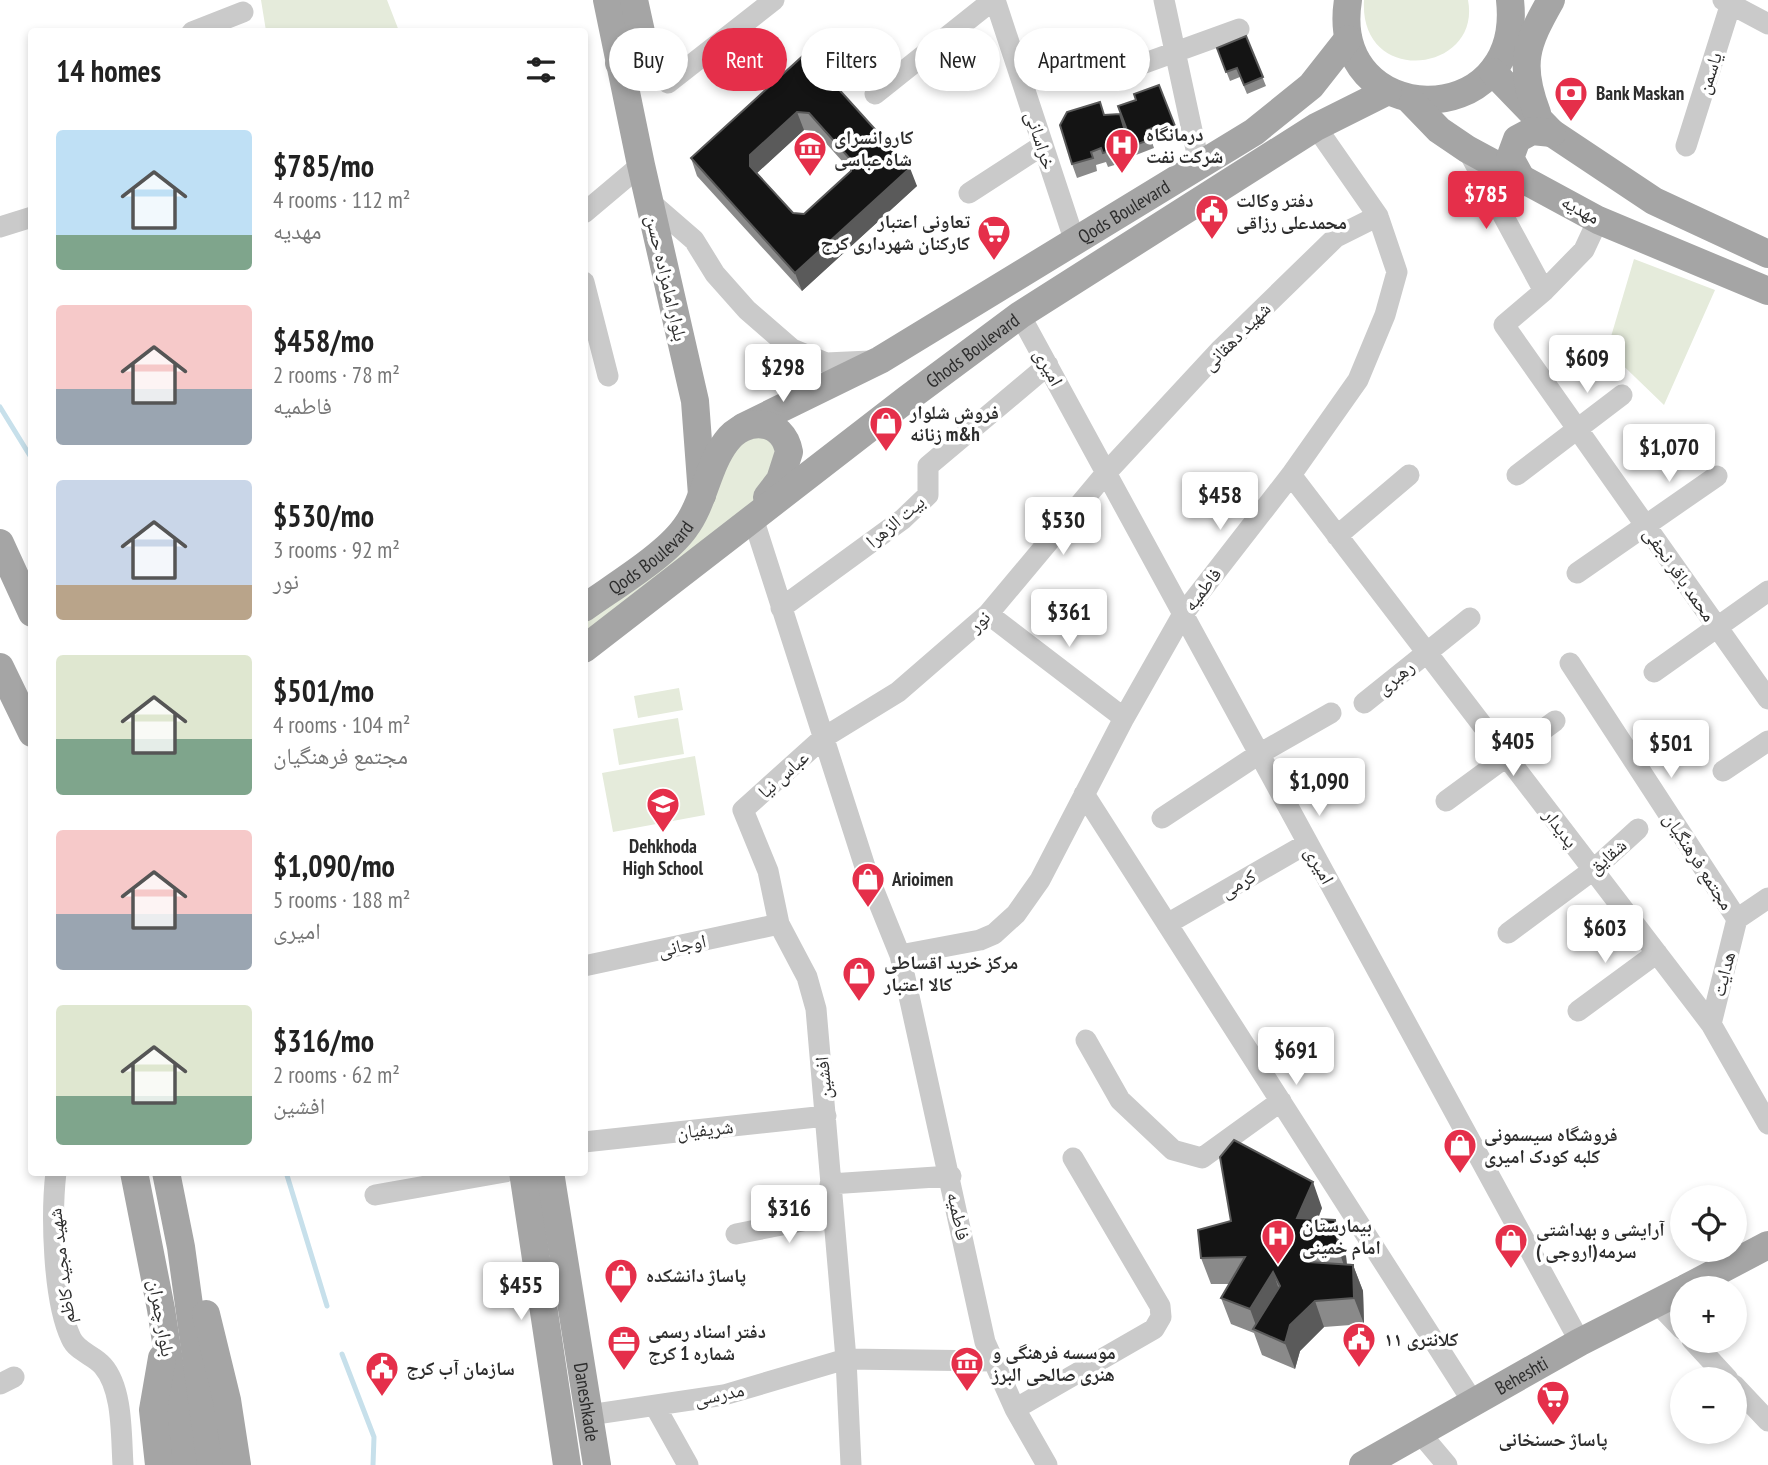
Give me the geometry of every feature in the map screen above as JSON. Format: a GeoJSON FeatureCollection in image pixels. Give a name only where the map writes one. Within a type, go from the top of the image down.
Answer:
{"type":"FeatureCollection","features":[{"type":"Feature","properties":{"kind":"main road","name":"بلوار امامزاده حسن"},"geometry":{"type":"LineString","coordinates":[[607,0],[612,28]]}},
{"type":"Feature","properties":{"kind":"main road"},"geometry":{"type":"LineString","coordinates":[[634,0],[640,28]]}},
{"type":"Feature","properties":{"kind":"main road"},"geometry":{"type":"LineString","coordinates":[[1348,0],[1348,39]]}},
{"type":"Feature","properties":{"kind":"main road"},"geometry":{"type":"LineString","coordinates":[[1399,95],[1433,102],[1455,97],[1476,87],[1493,72],[1505,50],[1511,13],[1539,0]]}},
{"type":"Feature","properties":{"kind":"main road"},"geometry":{"type":"LineString","coordinates":[[1546,128],[1524,71],[1535,29],[1551,0]]}},
{"type":"Feature","properties":{"kind":"main road","name":"مهدیه"},"geometry":{"type":"LineString","coordinates":[[1348,39],[1355,58],[1370,78],[1399,95],[1439,130],[1467,149],[1598,220],[1768,291]]}},
{"type":"Feature","properties":{"kind":"main road","name":"Qods Boulevard"},"geometry":{"type":"LineString","coordinates":[[588,605],[685,529],[723,446],[743,427],[880,360],[1074,239],[1254,132],[1311,86],[1348,39]]}},
{"type":"Feature","properties":{"kind":"main road"},"geometry":{"type":"LineString","coordinates":[[1493,72],[1546,128],[1654,201],[1768,254]]}},
{"type":"Feature","properties":{"kind":"main road","name":"بلوار امامزاده حسن"},"geometry":{"type":"LineString","coordinates":[[625,91],[695,401],[702,495]]}},
{"type":"Feature","properties":{"kind":"main road","name":"Ghods Boulevard"},"geometry":{"type":"LineString","coordinates":[[588,646],[1020,315],[1316,127],[1399,95]]}},
{"type":"Feature","properties":{"kind":"main road"},"geometry":{"type":"LineString","coordinates":[[1316,127],[1375,111],[1399,114],[1439,130]]}},
{"type":"Feature","properties":{"kind":"main road"},"geometry":{"type":"LineString","coordinates":[[1520,176],[1510,158],[1517,139],[1532,131],[1546,128]]}},
{"type":"Feature","properties":{"kind":"main road"},"geometry":{"type":"LineString","coordinates":[[743,427],[755,423],[772,426],[782,433],[789,452],[780,480],[753,518]]}},
{"type":"Feature","properties":{"kind":"main road"},"geometry":{"type":"LineString","coordinates":[[0,543],[28,604]]}},
{"type":"Feature","properties":{"kind":"main road"},"geometry":{"type":"LineString","coordinates":[[0,667],[28,725]]}},
{"type":"Feature","properties":{"kind":"main road","name":"بلوار چمران"},"geometry":{"type":"LineString","coordinates":[[135,1176],[166,1335],[185,1465]]}},
{"type":"Feature","properties":{"kind":"main road","name":"بلوار چمران"},"geometry":{"type":"LineString","coordinates":[[167,1176],[181,1247],[211,1465]]}},
{"type":"Feature","properties":{"kind":"main road","name":"Daneshkade"},"geometry":{"type":"LineString","coordinates":[[524,1176],[567,1465]]}},
{"type":"Feature","properties":{"kind":"main road","name":"Daneshkade"},"geometry":{"type":"LineString","coordinates":[[552,1176],[597,1465]]}},
{"type":"Feature","properties":{"kind":"main road","name":"Beheshti"},"geometry":{"type":"LineString","coordinates":[[1709,1276],[1768,1245]]}},
{"type":"Feature","properties":{"kind":"main road"},"geometry":{"type":"LineString","coordinates":[[181,1247],[207,1318],[228,1400],[237,1465]]}},
{"type":"Feature","properties":{"kind":"main road","name":"Beheshti"},"geometry":{"type":"LineString","coordinates":[[1363,1465],[1580,1342],[1670,1297]]}},
{"type":"Feature","properties":{"kind":"main road"},"geometry":{"type":"LineString","coordinates":[[159,1465],[153,1410],[166,1335]]}},
{"type":"Feature","properties":{"kind":"street"},"geometry":{"type":"LineString","coordinates":[[688,67],[774,0]]}},
{"type":"Feature","properties":{"kind":"street"},"geometry":{"type":"LineString","coordinates":[[875,94],[994,0]]}},
{"type":"Feature","properties":{"kind":"street","name":"خراسانی"},"geometry":{"type":"LineString","coordinates":[[994,0],[1074,239]]}},
{"type":"Feature","properties":{"kind":"street"},"geometry":{"type":"LineString","coordinates":[[1164,0],[1199,163]]}},
{"type":"Feature","properties":{"kind":"street"},"geometry":{"type":"LineString","coordinates":[[1729,1],[1768,24]]}},
{"type":"Feature","properties":{"kind":"street","name":"یاسمن"},"geometry":{"type":"LineString","coordinates":[[1686,146],[1729,1]]}},
{"type":"Feature","properties":{"kind":"street"},"geometry":{"type":"LineString","coordinates":[[204,28],[244,14]]}},
{"type":"Feature","properties":{"kind":"street"},"geometry":{"type":"LineString","coordinates":[[1150,61],[1239,29]]}},
{"type":"Feature","properties":{"kind":"street","name":"فاطمیه"},"geometry":{"type":"LineString","coordinates":[[900,955],[980,940],[1016,914],[1040,880],[1124,718],[1183,614],[1291,475],[1357,380],[1385,315],[1397,272],[1378,216],[1316,127]]}},
{"type":"Feature","properties":{"kind":"street"},"geometry":{"type":"LineString","coordinates":[[969,193],[1043,145]]}},
{"type":"Feature","properties":{"kind":"street"},"geometry":{"type":"LineString","coordinates":[[1467,149],[1544,291]]}},
{"type":"Feature","properties":{"kind":"street"},"geometry":{"type":"LineString","coordinates":[[588,210],[641,165]]}},
{"type":"Feature","properties":{"kind":"street"},"geometry":{"type":"LineString","coordinates":[[649,201],[694,240],[715,274],[747,310],[792,349],[826,363],[880,360]]}},
{"type":"Feature","properties":{"kind":"street","name":"شهید دهقانی"},"geometry":{"type":"LineString","coordinates":[[1106,473],[1221,349],[1336,237],[1378,216]]}},
{"type":"Feature","properties":{"kind":"street"},"geometry":{"type":"LineString","coordinates":[[0,228],[28,218]]}},
{"type":"Feature","properties":{"kind":"street","name":"محمد باقر نجفی"},"geometry":{"type":"LineString","coordinates":[[1598,220],[1584,250],[1544,291],[1504,325],[1768,699]]}},
{"type":"Feature","properties":{"kind":"street"},"geometry":{"type":"LineString","coordinates":[[588,298],[608,376]]}},
{"type":"Feature","properties":{"kind":"street","name":"امیری"},"geometry":{"type":"LineString","coordinates":[[1020,315],[1580,1342]]}},
{"type":"Feature","properties":{"kind":"street","name":"بیت الزهرا"},"geometry":{"type":"LineString","coordinates":[[781,608],[903,519],[928,495],[928,466],[1048,365]]}},
{"type":"Feature","properties":{"kind":"street"},"geometry":{"type":"LineString","coordinates":[[1517,475],[1622,395]]}},
{"type":"Feature","properties":{"kind":"street","name":"نور"},"geometry":{"type":"LineString","coordinates":[[823,738],[898,692],[988,614],[1106,473]]}},
{"type":"Feature","properties":{"kind":"street","name":"پدیدار"},"geometry":{"type":"LineString","coordinates":[[1291,475],[1711,1024],[1768,1124]]}},
{"type":"Feature","properties":{"kind":"street"},"geometry":{"type":"LineString","coordinates":[[1337,536],[1409,475]]}},
{"type":"Feature","properties":{"kind":"street"},"geometry":{"type":"LineString","coordinates":[[1577,573],[1717,476]]}},
{"type":"Feature","properties":{"kind":"street","name":"فاطمیه"},"geometry":{"type":"LineString","coordinates":[[753,518],[868,876],[900,955],[992,1361],[1015,1409],[1047,1465]]}},
{"type":"Feature","properties":{"kind":"street"},"geometry":{"type":"LineString","coordinates":[[1654,671],[1768,591]]}},
{"type":"Feature","properties":{"kind":"street"},"geometry":{"type":"LineString","coordinates":[[988,614],[1124,718]]}},
{"type":"Feature","properties":{"kind":"street","name":"رهبری"},"geometry":{"type":"LineString","coordinates":[[1364,703],[1470,618]]}},
{"type":"Feature","properties":{"kind":"street","name":"مجتمع فرهنگیان"},"geometry":{"type":"LineString","coordinates":[[1570,663],[1737,919]]}},
{"type":"Feature","properties":{"kind":"street"},"geometry":{"type":"LineString","coordinates":[[1162,818],[1259,754],[1331,713]]}},
{"type":"Feature","properties":{"kind":"street"},"geometry":{"type":"LineString","coordinates":[[1446,801],[1555,721]]}},
{"type":"Feature","properties":{"kind":"street","name":"عباس نیا"},"geometry":{"type":"LineString","coordinates":[[743,810],[823,738]]}},
{"type":"Feature","properties":{"kind":"street"},"geometry":{"type":"LineString","coordinates":[[1723,771],[1768,741]]}},
{"type":"Feature","properties":{"kind":"street"},"geometry":{"type":"LineString","coordinates":[[1084,794],[1473,1402]]}},
{"type":"Feature","properties":{"kind":"street","name":"افشین"},"geometry":{"type":"LineString","coordinates":[[743,810],[768,871],[779,924],[807,976],[816,1009],[846,1359]]}},
{"type":"Feature","properties":{"kind":"street","name":"شقایق"},"geometry":{"type":"LineString","coordinates":[[1508,933],[1593,870],[1638,829]]}},
{"type":"Feature","properties":{"kind":"street","name":"کرمی"},"geometry":{"type":"LineString","coordinates":[[1167,924],[1308,843]]}},
{"type":"Feature","properties":{"kind":"street"},"geometry":{"type":"LineString","coordinates":[[1737,919],[1768,898]]}},
{"type":"Feature","properties":{"kind":"street","name":"هدایت"},"geometry":{"type":"LineString","coordinates":[[1711,1024],[1737,919]]}},
{"type":"Feature","properties":{"kind":"street","name":"اوجانی"},"geometry":{"type":"LineString","coordinates":[[588,965],[779,924]]}},
{"type":"Feature","properties":{"kind":"street"},"geometry":{"type":"LineString","coordinates":[[1578,1012],[1657,953]]}},
{"type":"Feature","properties":{"kind":"street"},"geometry":{"type":"LineString","coordinates":[[1086,1040],[1120,1100],[1172,1150],[1202,1158],[1281,1101]]}},
{"type":"Feature","properties":{"kind":"street","name":"شریفیان"},"geometry":{"type":"LineString","coordinates":[[588,1142],[826,1116]]}},
{"type":"Feature","properties":{"kind":"street"},"geometry":{"type":"LineString","coordinates":[[1015,1409],[1154,1329],[1161,1317],[1160,1306],[1073,1158]]}},
{"type":"Feature","properties":{"kind":"street","name":"شهید مجید کاظم"},"geometry":{"type":"LineString","coordinates":[[55,1176],[52,1210],[64,1322],[73,1343],[99,1361],[112,1376],[123,1465]]}},
{"type":"Feature","properties":{"kind":"street"},"geometry":{"type":"LineString","coordinates":[[375,1195],[417,1180],[463,1176]]}},
{"type":"Feature","properties":{"kind":"street"},"geometry":{"type":"LineString","coordinates":[[830,1184],[951,1176]]}},
{"type":"Feature","properties":{"kind":"street"},"geometry":{"type":"LineString","coordinates":[[737,1234],[833,1215]]}},
{"type":"Feature","properties":{"kind":"street"},"geometry":{"type":"LineString","coordinates":[[1704,1353],[1717,1367]]}},
{"type":"Feature","properties":{"kind":"street"},"geometry":{"type":"LineString","coordinates":[[846,1359],[851,1465]]}},
{"type":"Feature","properties":{"kind":"street","name":"مدرسی"},"geometry":{"type":"LineString","coordinates":[[589,1415],[724,1395],[846,1359],[992,1361]]}},
{"type":"Feature","properties":{"kind":"street"},"geometry":{"type":"LineString","coordinates":[[1747,1399],[1768,1421]]}},
{"type":"Feature","properties":{"kind":"street"},"geometry":{"type":"LineString","coordinates":[[655,1406],[688,1465]]}},
{"type":"Feature","properties":{"kind":"street"},"geometry":{"type":"LineString","coordinates":[[1420,1433],[1447,1465]]}},
{"type":"Feature","properties":{"kind":"green space"},"geometry":{"type":"Polygon","coordinates":[[[261,0],[387,0],[398,28],[266,28],[261,0]]]}},
{"type":"Feature","properties":{"kind":"green space"},"geometry":{"type":"Polygon","coordinates":[[[1364,0],[1468,0],[1467,25],[1457,43],[1440,55],[1419,60],[1398,58],[1380,47],[1368,28],[1364,0]]]}},
{"type":"Feature","properties":{"kind":"green space"},"geometry":{"type":"Polygon","coordinates":[[[1634,259],[1715,290],[1664,405],[1607,350],[1634,259]]]}},
{"type":"Feature","properties":{"kind":"green space"},"geometry":{"type":"Polygon","coordinates":[[[749,436],[766,437],[779,454],[755,504],[588,638],[588,615],[671,550],[723,463],[749,436]]]}},
{"type":"Feature","properties":{"kind":"green space"},"geometry":{"type":"Polygon","coordinates":[[[679,688],[683,710],[638,718],[634,696],[679,688]]]}},
{"type":"Feature","properties":{"kind":"green space"},"geometry":{"type":"Polygon","coordinates":[[[678,718],[684,754],[619,765],[613,729],[678,718]]]}},
{"type":"Feature","properties":{"kind":"green space"},"geometry":{"type":"Polygon","coordinates":[[[695,756],[705,815],[613,832],[602,773],[695,756]]]}},
{"type":"Feature","properties":{"kind":"building"},"geometry":{"type":"Polygon","coordinates":[[[1246,36],[1263,77],[1244,85],[1237,68],[1226,72],[1217,48],[1246,36]]]}},
{"type":"Feature","properties":{"kind":"building"},"geometry":{"type":"Polygon","coordinates":[[[801,58],[801,91],[840,91],[910,168],[795,273],[691,158],[764,91],[787,91],[787,70],[801,58]],[[797,112],[750,155],[750,166],[793,213],[804,214],[851,171],[851,160],[809,113],[797,112]]]}},
{"type":"Feature","properties":{"kind":"building"},"geometry":{"type":"Polygon","coordinates":[[[1159,85],[1175,126],[1157,133],[1155,127],[1147,130],[1151,139],[1133,146],[1118,106],[1136,100],[1134,94],[1150,91],[1150,88],[1159,85]]]}},
{"type":"Feature","properties":{"kind":"building"},"geometry":{"type":"Polygon","coordinates":[[[1100,102],[1104,115],[1120,114],[1129,145],[1103,153],[1101,148],[1091,152],[1093,158],[1072,164],[1060,125],[1067,112],[1100,102]]]}},
{"type":"Feature","properties":{"kind":"building","name":"بیمارستان امام خمینی"},"geometry":{"type":"Polygon","coordinates":[[[1234,1140],[1313,1182],[1297,1218],[1335,1220],[1339,1251],[1307,1252],[1309,1262],[1353,1265],[1354,1298],[1315,1301],[1290,1325],[1285,1343],[1253,1329],[1280,1286],[1273,1272],[1250,1309],[1221,1298],[1245,1257],[1201,1258],[1198,1230],[1231,1221],[1220,1157],[1234,1140]]]}},
{"type":"Feature","properties":{"kind":"waterway"},"geometry":{"type":"LineString","coordinates":[[0,407],[28,452]]}},
{"type":"Feature","properties":{"kind":"waterway"},"geometry":{"type":"LineString","coordinates":[[287,1176],[327,1306]]}},
{"type":"Feature","properties":{"kind":"waterway"},"geometry":{"type":"LineString","coordinates":[[342,1354],[374,1437],[373,1465]]}},
{"type":"Feature","properties":{"kind":"place","name":"Bank Maskan"},"geometry":{"type":"Point","coordinates":[1571,123]}},
{"type":"Feature","properties":{"kind":"place","name":"درمانگاه شرکت نفت"},"geometry":{"type":"Point","coordinates":[1122,175]}},
{"type":"Feature","properties":{"kind":"place","name":"کاروانسرای شاه عباسی"},"geometry":{"type":"Point","coordinates":[810,178]}},
{"type":"Feature","properties":{"kind":"place","name":"دفتر وکالت محمدعلی رزاقی"},"geometry":{"type":"Point","coordinates":[1212,241]}},
{"type":"Feature","properties":{"kind":"place","name":"تعاونی اعتبار کارکنان شهرداری کرج"},"geometry":{"type":"Point","coordinates":[994,262]}},
{"type":"Feature","properties":{"kind":"place","name":"فروش شلوار زنانه m&h"},"geometry":{"type":"Point","coordinates":[886,453]}},
{"type":"Feature","properties":{"kind":"place","name":"Dehkhoda High School"},"geometry":{"type":"Point","coordinates":[663,834]}},
{"type":"Feature","properties":{"kind":"place","name":"Arioimen"},"geometry":{"type":"Point","coordinates":[868,909]}},
{"type":"Feature","properties":{"kind":"place","name":"مرکز خرید اقساطی کالا اعتبار"},"geometry":{"type":"Point","coordinates":[859,1003]}},
{"type":"Feature","properties":{"kind":"place","name":"فروشگاه سیسمونی کلبه کودک امیری"},"geometry":{"type":"Point","coordinates":[1460,1175]}},
{"type":"Feature","properties":{"kind":"place","name":"بیمارستان امام خمینی"},"geometry":{"type":"Point","coordinates":[1278,1266]}},
{"type":"Feature","properties":{"kind":"place","name":"آرایشی و بهداشتی سرمه(اروجی )"},"geometry":{"type":"Point","coordinates":[1511,1270]}},
{"type":"Feature","properties":{"kind":"place","name":"پاساژ دانشکده"},"geometry":{"type":"Point","coordinates":[621,1305]}},
{"type":"Feature","properties":{"kind":"place","name":"کلانتری ۱۱"},"geometry":{"type":"Point","coordinates":[1359,1369]}},
{"type":"Feature","properties":{"kind":"place","name":"دفتر اسناد رسمی شماره 1 کرج"},"geometry":{"type":"Point","coordinates":[624,1372]}},
{"type":"Feature","properties":{"kind":"place","name":"موسسه فرهنگی و هنری صالحی البرز"},"geometry":{"type":"Point","coordinates":[967,1393]}},
{"type":"Feature","properties":{"kind":"place","name":"سازمان آب کرج"},"geometry":{"type":"Point","coordinates":[382,1398]}},
{"type":"Feature","properties":{"kind":"place","name":"پاساژ حسنخانی"},"geometry":{"type":"Point","coordinates":[1553,1427]}}]}
